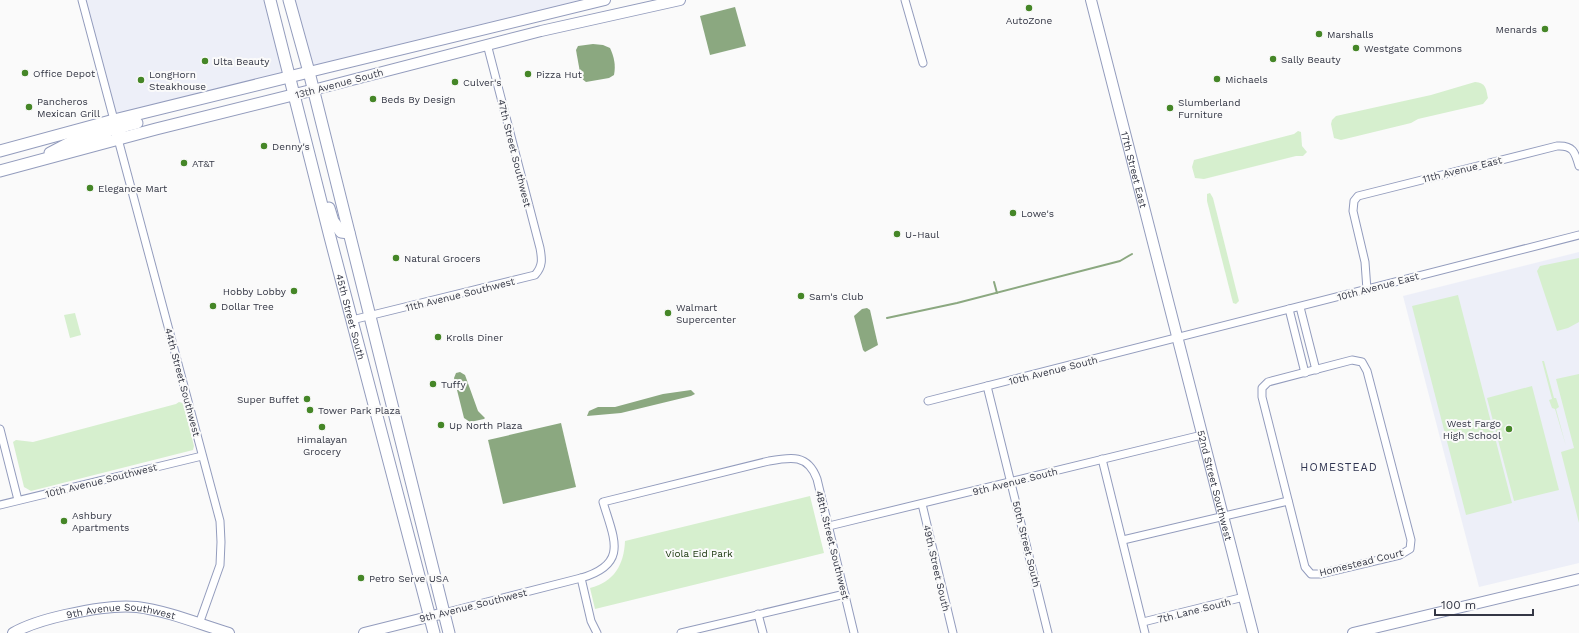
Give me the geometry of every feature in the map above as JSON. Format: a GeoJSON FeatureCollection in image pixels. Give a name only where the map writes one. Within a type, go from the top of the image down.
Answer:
{"type":"FeatureCollection","features":[{"type":"Feature","properties":{"kind":"main road","name":"45th Street South"},"geometry":{"type":"LineString","coordinates":[[270,0],[293,95],[370,390],[392,468],[434,633]]}},
{"type":"Feature","properties":{"kind":"main road","name":"45th Street South"},"geometry":{"type":"LineString","coordinates":[[289,0],[309,72],[449,633]]}},
{"type":"Feature","properties":{"kind":"main road","name":"13th Avenue South"},"geometry":{"type":"LineString","coordinates":[[0,151],[114,120],[309,72]]}},
{"type":"Feature","properties":{"kind":"main road","name":"13th Avenue South"},"geometry":{"type":"LineString","coordinates":[[0,171],[118,139],[313,90]]}},
{"type":"Feature","properties":{"kind":"main road"},"geometry":{"type":"LineString","coordinates":[[118,139],[117,132],[124,126],[166,115],[200,100]]}},
{"type":"Feature","properties":{"kind":"main road"},"geometry":{"type":"LineString","coordinates":[[32,162],[71,142],[107,132],[112,128],[114,120]]}},
{"type":"Feature","properties":{"kind":"main road"},"geometry":{"type":"LineString","coordinates":[[310,157],[325,195],[333,221],[341,232],[349,232]]}},
{"type":"Feature","properties":{"kind":"main road"},"geometry":{"type":"LineString","coordinates":[[330,237],[338,236],[343,239],[355,274],[361,281]]}},
{"type":"Feature","properties":{"kind":"main road"},"geometry":{"type":"LineString","coordinates":[[370,390],[380,406],[396,459],[400,464],[407,465]]}},
{"type":"Feature","properties":{"kind":"main road"},"geometry":{"type":"LineString","coordinates":[[392,468],[398,470],[406,480],[415,515],[427,543]]}},
{"type":"Feature","properties":{"kind":"street"},"geometry":{"type":"LineString","coordinates":[[82,0],[114,120]]}},
{"type":"Feature","properties":{"kind":"street","name":"13th Avenue South"},"geometry":{"type":"LineString","coordinates":[[309,72],[605,0]]}},
{"type":"Feature","properties":{"kind":"street","name":"13th Avenue South"},"geometry":{"type":"LineString","coordinates":[[313,90],[541,30],[678,0]]}},
{"type":"Feature","properties":{"kind":"street"},"geometry":{"type":"LineString","coordinates":[[905,0],[923,63]]}},
{"type":"Feature","properties":{"kind":"street","name":"17th Street East"},"geometry":{"type":"LineString","coordinates":[[1091,0],[1177,339]]}},
{"type":"Feature","properties":{"kind":"street"},"geometry":{"type":"LineString","coordinates":[[487,44],[488,36],[552,17],[563,10]]}},
{"type":"Feature","properties":{"kind":"street","name":"47th Street Southwest"},"geometry":{"type":"LineString","coordinates":[[487,44],[540,248],[542,262]]}},
{"type":"Feature","properties":{"kind":"street","name":"44th Street Southwest"},"geometry":{"type":"LineString","coordinates":[[118,139],[220,521],[222,542],[220,565],[199,624]]}},
{"type":"Feature","properties":{"kind":"street","name":"11th Avenue East"},"geometry":{"type":"LineString","coordinates":[[1366,290],[1365,262],[1352,205],[1356,198],[1361,194],[1557,146],[1570,146],[1576,155],[1579,166]]}},
{"type":"Feature","properties":{"kind":"street","name":"10th Avenue East"},"geometry":{"type":"LineString","coordinates":[[1177,339],[1579,235]]}},
{"type":"Feature","properties":{"kind":"street","name":"11th Avenue Southwest"},"geometry":{"type":"LineString","coordinates":[[352,320],[535,275],[542,262]]}},
{"type":"Feature","properties":{"kind":"street"},"geometry":{"type":"LineString","coordinates":[[1300,307],[1316,370]]}},
{"type":"Feature","properties":{"kind":"street"},"geometry":{"type":"LineString","coordinates":[[1289,309],[1305,373]]}},
{"type":"Feature","properties":{"kind":"street","name":"10th Avenue South"},"geometry":{"type":"LineString","coordinates":[[928,401],[1177,339]]}},
{"type":"Feature","properties":{"kind":"street","name":"52nd Street Southwest"},"geometry":{"type":"LineString","coordinates":[[1177,339],[1253,633]]}},
{"type":"Feature","properties":{"kind":"street","name":"Homestead Court"},"geometry":{"type":"LineString","coordinates":[[1352,360],[1362,362],[1367,371],[1411,540],[1410,549],[1400,555],[1320,574],[1311,574],[1305,567],[1262,397],[1262,388],[1268,382],[1316,370],[1352,360]]}},
{"type":"Feature","properties":{"kind":"street","name":"50th Street South"},"geometry":{"type":"LineString","coordinates":[[987,386],[1048,633]]}},
{"type":"Feature","properties":{"kind":"street"},"geometry":{"type":"LineString","coordinates":[[0,429],[18,500]]}},
{"type":"Feature","properties":{"kind":"street","name":"9th Avenue South"},"geometry":{"type":"LineString","coordinates":[[829,526],[1202,435]]}},
{"type":"Feature","properties":{"kind":"street","name":"10th Avenue Southwest"},"geometry":{"type":"LineString","coordinates":[[0,505],[202,456]]}},
{"type":"Feature","properties":{"kind":"street","name":"48th Street Southwest"},"geometry":{"type":"LineString","coordinates":[[581,578],[597,573],[605,568],[612,559],[614,539],[603,502],[788,457],[797,458],[805,461],[815,473],[854,633]]}},
{"type":"Feature","properties":{"kind":"street"},"geometry":{"type":"LineString","coordinates":[[1102,459],[1145,633]]}},
{"type":"Feature","properties":{"kind":"street"},"geometry":{"type":"LineString","coordinates":[[1123,540],[1288,501]]}},
{"type":"Feature","properties":{"kind":"street","name":"49th Street South"},"geometry":{"type":"LineString","coordinates":[[922,504],[953,633]]}},
{"type":"Feature","properties":{"kind":"street"},"geometry":{"type":"LineString","coordinates":[[581,578],[592,621],[597,633]]}},
{"type":"Feature","properties":{"kind":"street","name":"9th Avenue Southwest"},"geometry":{"type":"LineString","coordinates":[[364,633],[581,578]]}},
{"type":"Feature","properties":{"kind":"street"},"geometry":{"type":"LineString","coordinates":[[1353,633],[1579,579]]}},
{"type":"Feature","properties":{"kind":"street"},"geometry":{"type":"LineString","coordinates":[[681,633],[845,594]]}},
{"type":"Feature","properties":{"kind":"street","name":"7th Lane South"},"geometry":{"type":"LineString","coordinates":[[1143,622],[1244,598]]}},
{"type":"Feature","properties":{"kind":"street","name":"9th Avenue Southwest"},"geometry":{"type":"LineString","coordinates":[[13,633],[45,620],[106,608],[138,608],[179,617],[229,633]]}},
{"type":"Feature","properties":{"kind":"street"},"geometry":{"type":"LineString","coordinates":[[758,614],[763,633]]}},
{"type":"Feature","properties":{"kind":"shaded area"},"geometry":{"type":"Polygon","coordinates":[[[86,0],[266,0],[286,76],[117,117],[86,0]]]}},
{"type":"Feature","properties":{"kind":"shaded area"},"geometry":{"type":"Polygon","coordinates":[[[293,0],[589,0],[311,69],[293,0]]]}},
{"type":"Feature","properties":{"kind":"shaded area"},"geometry":{"type":"Polygon","coordinates":[[[735,7],[746,46],[710,55],[700,16],[735,7]]]}},
{"type":"Feature","properties":{"kind":"shaded area"},"geometry":{"type":"Polygon","coordinates":[[[593,44],[603,45],[610,48],[614,61],[614,75],[609,78],[586,82],[581,78],[576,50],[578,46],[593,44]]]}},
{"type":"Feature","properties":{"kind":"shaded area","name":"West Fargo High School"},"geometry":{"type":"Polygon","coordinates":[[[1579,252],[1579,563],[1479,587],[1403,296],[1579,252]]]}},
{"type":"Feature","properties":{"kind":"shaded area"},"geometry":{"type":"Polygon","coordinates":[[[867,308],[870,310],[878,345],[865,352],[863,350],[854,316],[862,309],[867,308]]]}},
{"type":"Feature","properties":{"kind":"shaded area"},"geometry":{"type":"Polygon","coordinates":[[[460,372],[465,375],[478,411],[485,418],[484,419],[470,422],[464,418],[454,378],[456,373],[460,372]]]}},
{"type":"Feature","properties":{"kind":"shaded area"},"geometry":{"type":"Polygon","coordinates":[[[691,390],[695,394],[691,396],[621,413],[587,416],[589,411],[598,407],[615,407],[663,394],[691,390]]]}},
{"type":"Feature","properties":{"kind":"shaded area"},"geometry":{"type":"Polygon","coordinates":[[[561,423],[576,487],[503,504],[488,440],[561,423]]]}},
{"type":"Feature","properties":{"kind":"green space"},"geometry":{"type":"Polygon","coordinates":[[[1475,82],[1483,85],[1486,89],[1488,98],[1483,104],[1418,119],[1411,123],[1341,140],[1334,138],[1331,124],[1332,120],[1336,116],[1431,95],[1475,82]]]}},
{"type":"Feature","properties":{"kind":"green space"},"geometry":{"type":"Polygon","coordinates":[[[1298,131],[1301,132],[1302,146],[1307,152],[1303,156],[1296,156],[1204,179],[1195,178],[1192,167],[1194,160],[1294,134],[1298,131]]]}},
{"type":"Feature","properties":{"kind":"green space"},"geometry":{"type":"Polygon","coordinates":[[[1210,193],[1213,198],[1239,301],[1236,304],[1233,303],[1207,201],[1207,194],[1210,193]]]}},
{"type":"Feature","properties":{"kind":"green space"},"geometry":{"type":"Polygon","coordinates":[[[1579,258],[1579,322],[1568,328],[1557,331],[1537,271],[1540,266],[1579,258]]]}},
{"type":"Feature","properties":{"kind":"green space"},"geometry":{"type":"Polygon","coordinates":[[[1458,295],[1512,503],[1466,515],[1412,306],[1458,295]]]}},
{"type":"Feature","properties":{"kind":"green space"},"geometry":{"type":"Polygon","coordinates":[[[75,313],[81,335],[70,338],[64,315],[75,313]]]}},
{"type":"Feature","properties":{"kind":"green space"},"geometry":{"type":"Polygon","coordinates":[[[1542,361],[1544,361],[1554,398],[1556,398],[1559,407],[1556,409],[1566,446],[1555,409],[1552,408],[1549,400],[1552,399],[1542,361]]]}},
{"type":"Feature","properties":{"kind":"green space"},"geometry":{"type":"Polygon","coordinates":[[[1579,374],[1579,523],[1561,452],[1574,448],[1556,379],[1579,374]]]}},
{"type":"Feature","properties":{"kind":"green space"},"geometry":{"type":"Polygon","coordinates":[[[1532,386],[1559,490],[1514,501],[1487,398],[1532,386]]]}},
{"type":"Feature","properties":{"kind":"green space"},"geometry":{"type":"Polygon","coordinates":[[[179,402],[183,403],[194,446],[193,450],[31,491],[24,487],[13,442],[16,440],[33,442],[179,402]]]}},
{"type":"Feature","properties":{"kind":"green space","name":"Viola Eid Park"},"geometry":{"type":"Polygon","coordinates":[[[810,496],[824,553],[595,609],[590,588],[605,582],[616,571],[620,565],[625,541],[810,496]]]}},
{"type":"Feature","properties":{"kind":"waterway"},"geometry":{"type":"LineString","coordinates":[[887,318],[957,303],[1120,261],[1132,254]]}},
{"type":"Feature","properties":{"kind":"waterway"},"geometry":{"type":"LineString","coordinates":[[994,282],[997,293]]}},
{"type":"Feature","properties":{"kind":"place","name":"AutoZone"},"geometry":{"type":"Point","coordinates":[1029,8]}},
{"type":"Feature","properties":{"kind":"place","name":"Menards"},"geometry":{"type":"Point","coordinates":[1545,29]}},
{"type":"Feature","properties":{"kind":"place","name":"Marshalls"},"geometry":{"type":"Point","coordinates":[1319,34]}},
{"type":"Feature","properties":{"kind":"place","name":"Westgate Commons"},"geometry":{"type":"Point","coordinates":[1356,48]}},
{"type":"Feature","properties":{"kind":"place","name":"Sally Beauty"},"geometry":{"type":"Point","coordinates":[1273,59]}},
{"type":"Feature","properties":{"kind":"place","name":"Ulta Beauty"},"geometry":{"type":"Point","coordinates":[205,61]}},
{"type":"Feature","properties":{"kind":"place","name":"Office Depot"},"geometry":{"type":"Point","coordinates":[25,73]}},
{"type":"Feature","properties":{"kind":"place","name":"Pizza Hut"},"geometry":{"type":"Point","coordinates":[528,74]}},
{"type":"Feature","properties":{"kind":"place","name":"Michaels"},"geometry":{"type":"Point","coordinates":[1217,79]}},
{"type":"Feature","properties":{"kind":"place","name":"LongHorn Steakhouse"},"geometry":{"type":"Point","coordinates":[141,80]}},
{"type":"Feature","properties":{"kind":"place","name":"Culver's"},"geometry":{"type":"Point","coordinates":[455,82]}},
{"type":"Feature","properties":{"kind":"place","name":"Beds By Design"},"geometry":{"type":"Point","coordinates":[373,99]}},
{"type":"Feature","properties":{"kind":"place","name":"Pancheros Mexican Grill"},"geometry":{"type":"Point","coordinates":[29,107]}},
{"type":"Feature","properties":{"kind":"place","name":"Slumberland Furniture"},"geometry":{"type":"Point","coordinates":[1170,108]}},
{"type":"Feature","properties":{"kind":"place","name":"Denny's"},"geometry":{"type":"Point","coordinates":[264,146]}},
{"type":"Feature","properties":{"kind":"place","name":"AT&T"},"geometry":{"type":"Point","coordinates":[184,163]}},
{"type":"Feature","properties":{"kind":"place","name":"Elegance Mart"},"geometry":{"type":"Point","coordinates":[90,188]}},
{"type":"Feature","properties":{"kind":"place","name":"Lowe's"},"geometry":{"type":"Point","coordinates":[1013,213]}},
{"type":"Feature","properties":{"kind":"place","name":"U-Haul"},"geometry":{"type":"Point","coordinates":[897,234]}},
{"type":"Feature","properties":{"kind":"place","name":"Natural Grocers"},"geometry":{"type":"Point","coordinates":[396,258]}},
{"type":"Feature","properties":{"kind":"place","name":"Hobby Lobby"},"geometry":{"type":"Point","coordinates":[294,291]}},
{"type":"Feature","properties":{"kind":"place","name":"Sam's Club"},"geometry":{"type":"Point","coordinates":[801,296]}},
{"type":"Feature","properties":{"kind":"place","name":"Dollar Tree"},"geometry":{"type":"Point","coordinates":[213,306]}},
{"type":"Feature","properties":{"kind":"place","name":"Walmart Supercenter"},"geometry":{"type":"Point","coordinates":[668,313]}},
{"type":"Feature","properties":{"kind":"place","name":"Krolls Diner"},"geometry":{"type":"Point","coordinates":[438,337]}},
{"type":"Feature","properties":{"kind":"place","name":"Tuffy"},"geometry":{"type":"Point","coordinates":[433,384]}},
{"type":"Feature","properties":{"kind":"place","name":"Super Buffet"},"geometry":{"type":"Point","coordinates":[307,399]}},
{"type":"Feature","properties":{"kind":"place","name":"Tower Park Plaza"},"geometry":{"type":"Point","coordinates":[310,410]}},
{"type":"Feature","properties":{"kind":"place","name":"Up North Plaza"},"geometry":{"type":"Point","coordinates":[441,425]}},
{"type":"Feature","properties":{"kind":"place","name":"Himalayan Grocery"},"geometry":{"type":"Point","coordinates":[322,427]}},
{"type":"Feature","properties":{"kind":"place","name":"West Fargo High School"},"geometry":{"type":"Point","coordinates":[1509,429]}},
{"type":"Feature","properties":{"kind":"place","name":"Ashbury Apartments"},"geometry":{"type":"Point","coordinates":[64,521]}},
{"type":"Feature","properties":{"kind":"place","name":"Petro Serve USA"},"geometry":{"type":"Point","coordinates":[361,578]}},
{"type":"Feature","properties":{"kind":"district","name":"HOMESTEAD"},"geometry":{"type":"Point","coordinates":[1339,467]}}]}
